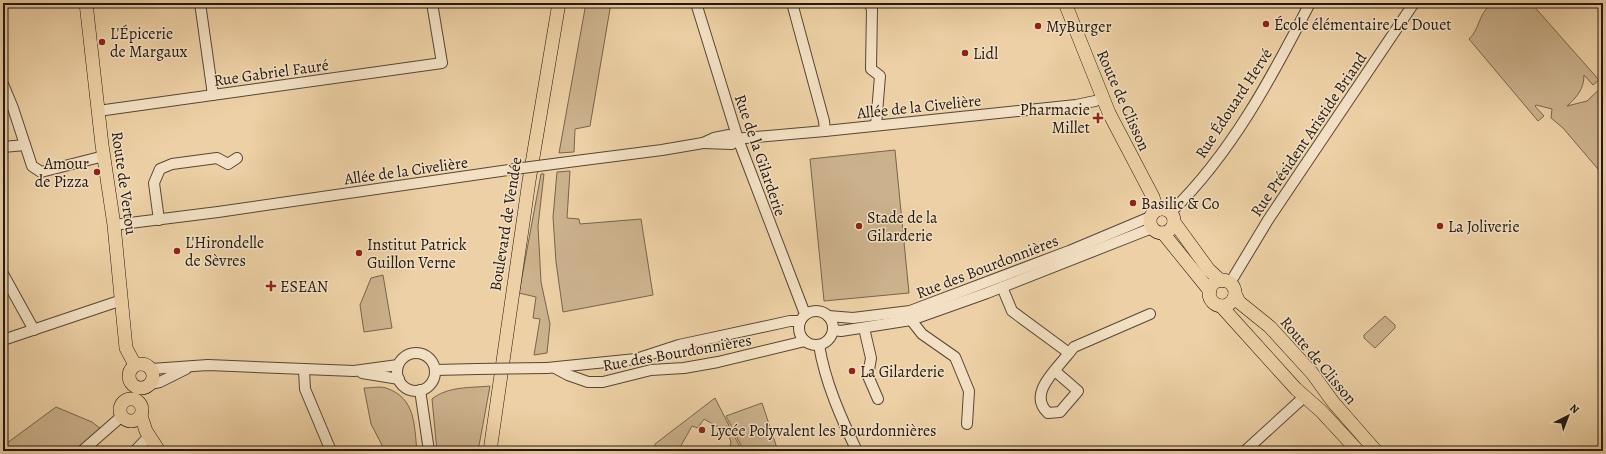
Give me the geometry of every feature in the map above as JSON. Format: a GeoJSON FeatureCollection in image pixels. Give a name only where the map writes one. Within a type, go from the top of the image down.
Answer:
{"type":"FeatureCollection","features":[{"type":"Feature","properties":{"kind":"main road","name":"Route de Vertou"},"geometry":{"type":"LineString","coordinates":[[86,3],[98,111],[114,225],[126,348],[135,365]]}},
{"type":"Feature","properties":{"kind":"main road","name":"Boulevard de Vendée"},"geometry":{"type":"LineString","coordinates":[[490,451],[539,115],[559,3]]}},
{"type":"Feature","properties":{"kind":"main road","name":"Route de Clisson"},"geometry":{"type":"LineString","coordinates":[[1065,3],[1102,98],[1153,198],[1156,222],[1210,291]]}},
{"type":"Feature","properties":{"kind":"main road"},"geometry":{"type":"LineString","coordinates":[[1164,208],[1172,217],[1171,229],[1156,222],[1164,208]]}},
{"type":"Feature","properties":{"kind":"main road","name":"Route de Clisson"},"geometry":{"type":"LineString","coordinates":[[1172,217],[1209,270],[1228,286],[1239,302],[1270,327],[1312,373],[1333,402],[1376,451]]}},
{"type":"Feature","properties":{"kind":"main road"},"geometry":{"type":"LineString","coordinates":[[1214,284],[1228,286],[1229,304],[1221,306],[1212,301],[1210,291],[1214,284]]}},
{"type":"Feature","properties":{"kind":"main road","name":"Route de Clisson"},"geometry":{"type":"LineString","coordinates":[[1221,306],[1304,397],[1334,424],[1358,451]]}},
{"type":"Feature","properties":{"kind":"main road"},"geometry":{"type":"LineString","coordinates":[[142,364],[151,369],[153,377],[148,385],[141,411],[131,421],[122,416],[120,406],[126,400],[132,384],[129,374],[135,365],[142,364]]}},
{"type":"Feature","properties":{"kind":"main road"},"geometry":{"type":"LineString","coordinates":[[132,384],[139,388],[148,385]]}},
{"type":"Feature","properties":{"kind":"main road"},"geometry":{"type":"LineString","coordinates":[[126,400],[135,399],[141,411],[149,436],[159,451]]}},
{"type":"Feature","properties":{"kind":"street"},"geometry":{"type":"LineString","coordinates":[[200,3],[213,95]]}},
{"type":"Feature","properties":{"kind":"street","name":"Rue Gabriel Fauré"},"geometry":{"type":"LineString","coordinates":[[98,111],[442,64],[432,3]]}},
{"type":"Feature","properties":{"kind":"street","name":"Rue de la Gilarderie"},"geometry":{"type":"LineString","coordinates":[[696,3],[738,139],[803,317]]}},
{"type":"Feature","properties":{"kind":"street"},"geometry":{"type":"LineString","coordinates":[[792,3],[824,121],[825,132]]}},
{"type":"Feature","properties":{"kind":"street"},"geometry":{"type":"LineString","coordinates":[[869,3],[872,9],[871,69],[880,76],[876,125]]}},
{"type":"Feature","properties":{"kind":"street","name":"Rue Édouard Hervé"},"geometry":{"type":"LineString","coordinates":[[1172,217],[1239,128],[1284,54],[1310,3]]}},
{"type":"Feature","properties":{"kind":"street","name":"Rue Président Aristide Briand"},"geometry":{"type":"LineString","coordinates":[[1228,286],[1268,220],[1414,3]]}},
{"type":"Feature","properties":{"kind":"street"},"geometry":{"type":"LineString","coordinates":[[3,84],[32,166],[41,172],[104,156]]}},
{"type":"Feature","properties":{"kind":"street","name":"Allée de la Civelière"},"geometry":{"type":"LineString","coordinates":[[114,225],[662,150],[703,143],[732,144],[738,139],[825,132],[876,125],[1076,105],[1102,98]]}},
{"type":"Feature","properties":{"kind":"street"},"geometry":{"type":"LineString","coordinates":[[3,147],[25,145]]}},
{"type":"Feature","properties":{"kind":"street"},"geometry":{"type":"LineString","coordinates":[[159,220],[154,183],[160,169],[172,164],[217,158],[228,164],[237,158]]}},
{"type":"Feature","properties":{"kind":"street","name":"Rue des Bourdonnières"},"geometry":{"type":"LineString","coordinates":[[833,330],[864,328],[911,320],[1002,287],[1147,230],[1156,222]]}},
{"type":"Feature","properties":{"kind":"street","name":"Rue des Bourdonnières"},"geometry":{"type":"LineString","coordinates":[[828,316],[854,318],[910,311],[1069,251],[1156,222]]}},
{"type":"Feature","properties":{"kind":"street"},"geometry":{"type":"LineString","coordinates":[[3,274],[34,330]]}},
{"type":"Feature","properties":{"kind":"street"},"geometry":{"type":"LineString","coordinates":[[1002,287],[1012,311],[1068,353]]}},
{"type":"Feature","properties":{"kind":"street"},"geometry":{"type":"LineString","coordinates":[[3,340],[122,300]]}},
{"type":"Feature","properties":{"kind":"street"},"geometry":{"type":"LineString","coordinates":[[818,311],[828,316],[832,322],[833,330],[827,341],[819,345],[810,344],[805,341],[799,332],[803,317],[818,311]]}},
{"type":"Feature","properties":{"kind":"street"},"geometry":{"type":"LineString","coordinates":[[1055,371],[1074,346],[1150,314]]}},
{"type":"Feature","properties":{"kind":"street","name":"Rue des Bourdonnières"},"geometry":{"type":"LineString","coordinates":[[435,370],[551,368],[636,359],[679,345],[803,317]]}},
{"type":"Feature","properties":{"kind":"street"},"geometry":{"type":"LineString","coordinates":[[911,320],[922,334],[955,357],[969,391],[970,397],[967,424]]}},
{"type":"Feature","properties":{"kind":"street"},"geometry":{"type":"LineString","coordinates":[[864,328],[871,358],[868,376],[878,400]]}},
{"type":"Feature","properties":{"kind":"street","name":"Rue des Bourdonnières"},"geometry":{"type":"LineString","coordinates":[[551,368],[588,382],[603,382],[651,370],[684,368],[718,362],[805,341]]}},
{"type":"Feature","properties":{"kind":"street"},"geometry":{"type":"LineString","coordinates":[[819,345],[822,363],[836,404],[857,451]]}},
{"type":"Feature","properties":{"kind":"street"},"geometry":{"type":"LineString","coordinates":[[418,353],[428,357],[433,363],[435,370],[431,384],[420,390],[408,389],[399,379],[398,365],[405,356],[418,353]]}},
{"type":"Feature","properties":{"kind":"street"},"geometry":{"type":"LineString","coordinates":[[151,369],[189,368],[208,365],[354,371],[398,365]]}},
{"type":"Feature","properties":{"kind":"street"},"geometry":{"type":"LineString","coordinates":[[148,385],[160,382],[189,368]]}},
{"type":"Feature","properties":{"kind":"street"},"geometry":{"type":"LineString","coordinates":[[304,370],[305,389],[331,451]]}},
{"type":"Feature","properties":{"kind":"street"},"geometry":{"type":"LineString","coordinates":[[354,371],[399,379]]}},
{"type":"Feature","properties":{"kind":"street"},"geometry":{"type":"LineString","coordinates":[[420,390],[429,451]]}},
{"type":"Feature","properties":{"kind":"street"},"geometry":{"type":"LineString","coordinates":[[1245,451],[1304,397]]}},
{"type":"Feature","properties":{"kind":"street"},"geometry":{"type":"LineString","coordinates":[[82,451],[122,416]]}},
{"type":"Feature","properties":{"kind":"street"},"geometry":{"type":"LineString","coordinates":[[135,451],[149,436]]}},
{"type":"Feature","properties":{"kind":"shaded area"},"geometry":{"type":"Polygon","coordinates":[[[586,3],[611,3],[590,126],[575,129],[574,152],[559,153],[586,3]]]}},
{"type":"Feature","properties":{"kind":"shaded area"},"geometry":{"type":"Polygon","coordinates":[[[1492,3],[1531,3],[1599,80],[1593,85],[1584,75],[1583,84],[1579,92],[1567,106],[1587,101],[1603,86],[1603,175],[1563,128],[1551,118],[1552,109],[1536,105],[1535,106],[1544,116],[1538,121],[1469,39],[1473,35],[1481,17],[1492,3]]]}},
{"type":"Feature","properties":{"kind":"shaded area","name":"Stade de la Gilarderie"},"geometry":{"type":"Polygon","coordinates":[[[895,150],[909,293],[824,301],[810,159],[895,150]]]}},
{"type":"Feature","properties":{"kind":"shaded area"},"geometry":{"type":"Polygon","coordinates":[[[570,171],[567,218],[579,219],[580,224],[641,219],[653,295],[563,312],[556,262],[553,217],[557,172],[570,171]]]}},
{"type":"Feature","properties":{"kind":"shaded area"},"geometry":{"type":"Polygon","coordinates":[[[541,174],[544,174],[538,226],[541,282],[550,324],[547,353],[534,355],[540,319],[533,318],[536,297],[519,293],[541,174]]]}},
{"type":"Feature","properties":{"kind":"shaded area"},"geometry":{"type":"Polygon","coordinates":[[[383,275],[392,328],[364,332],[360,305],[371,278],[383,275]]]}},
{"type":"Feature","properties":{"kind":"shaded area"},"geometry":{"type":"Polygon","coordinates":[[[1385,316],[1395,325],[1395,328],[1375,348],[1364,338],[1364,335],[1385,316]]]}},
{"type":"Feature","properties":{"kind":"shaded area"},"geometry":{"type":"Polygon","coordinates":[[[490,386],[478,451],[437,451],[432,399],[452,390],[490,386]]]}},
{"type":"Feature","properties":{"kind":"shaded area"},"geometry":{"type":"Polygon","coordinates":[[[384,387],[403,398],[412,414],[417,451],[385,451],[371,424],[364,388],[384,387]]]}},
{"type":"Feature","properties":{"kind":"shaded area"},"geometry":{"type":"Polygon","coordinates":[[[715,398],[742,451],[729,451],[731,442],[728,433],[704,419],[698,428],[692,426],[678,451],[654,451],[655,444],[715,398]]]}},
{"type":"Feature","properties":{"kind":"shaded area"},"geometry":{"type":"Polygon","coordinates":[[[762,403],[778,451],[744,451],[726,416],[762,403]]]}},
{"type":"Feature","properties":{"kind":"shaded area"},"geometry":{"type":"Polygon","coordinates":[[[56,407],[92,422],[101,429],[73,451],[3,451],[3,446],[56,407]]]}},
{"type":"Feature","properties":{"kind":"place","name":"École élémentaire Le Douet"},"geometry":{"type":"Point","coordinates":[1266,24]}},
{"type":"Feature","properties":{"kind":"place","name":"MyBurger"},"geometry":{"type":"Point","coordinates":[1038,26]}},
{"type":"Feature","properties":{"kind":"place","name":"L'Épicerie de Margaux"},"geometry":{"type":"Point","coordinates":[102,42]}},
{"type":"Feature","properties":{"kind":"place","name":"Lidl"},"geometry":{"type":"Point","coordinates":[965,53]}},
{"type":"Feature","properties":{"kind":"place","name":"Pharmacie Millet"},"geometry":{"type":"Point","coordinates":[1098,118]}},
{"type":"Feature","properties":{"kind":"place","name":"Amour de Pizza"},"geometry":{"type":"Point","coordinates":[97,172]}},
{"type":"Feature","properties":{"kind":"place","name":"Basilic & Co"},"geometry":{"type":"Point","coordinates":[1133,203]}},
{"type":"Feature","properties":{"kind":"place","name":"Stade de la Gilarderie"},"geometry":{"type":"Point","coordinates":[859,226]}},
{"type":"Feature","properties":{"kind":"place","name":"La Joliverie"},"geometry":{"type":"Point","coordinates":[1440,226]}},
{"type":"Feature","properties":{"kind":"place","name":"L'Hirondelle de Sèvres"},"geometry":{"type":"Point","coordinates":[177,251]}},
{"type":"Feature","properties":{"kind":"place","name":"Institut Patrick Guillon Verne"},"geometry":{"type":"Point","coordinates":[359,253]}},
{"type":"Feature","properties":{"kind":"place","name":"ESEAN"},"geometry":{"type":"Point","coordinates":[271,286]}},
{"type":"Feature","properties":{"kind":"place","name":"La Gilarderie"},"geometry":{"type":"Point","coordinates":[852,371]}},
{"type":"Feature","properties":{"kind":"place","name":"Lycée Polyvalent les Bourdonnières"},"geometry":{"type":"Point","coordinates":[702,430]}}]}
